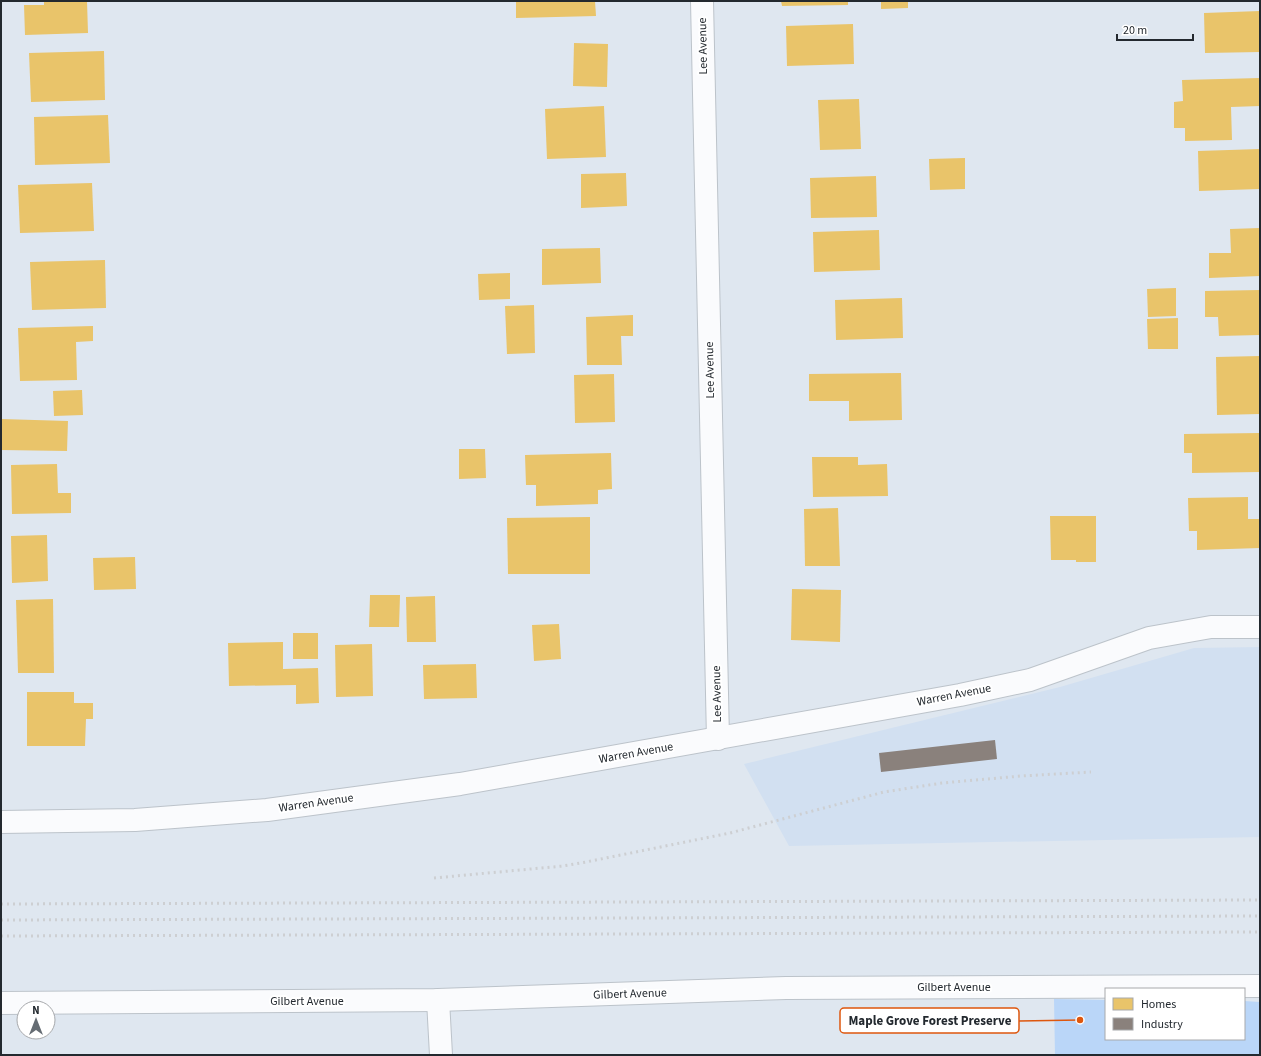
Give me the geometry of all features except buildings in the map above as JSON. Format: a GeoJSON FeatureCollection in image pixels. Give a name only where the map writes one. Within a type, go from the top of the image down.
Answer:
{"type":"FeatureCollection","features":[{"type":"Feature","properties":{"kind":"street","name":"Lee Avenue"},"geometry":{"type":"LineString","coordinates":[[702,1],[718,739]]}},
{"type":"Feature","properties":{"kind":"street","name":"Warren Avenue"},"geometry":{"type":"LineString","coordinates":[[1,822],[135,820],[268,810],[460,784],[960,695],[1030,680],[1149,638],[1211,627],[1260,627]]}},
{"type":"Feature","properties":{"kind":"street","name":"Gilbert Avenue"},"geometry":{"type":"LineString","coordinates":[[1,1003],[438,1000],[786,988],[1260,986]]}},
{"type":"Feature","properties":{"kind":"street"},"geometry":{"type":"LineString","coordinates":[[438,1000],[440,1055]]}},
{"type":"Feature","properties":{"kind":"shaded area"},"geometry":{"type":"Polygon","coordinates":[[[1260,647],[1260,837],[789,846],[744,764],[1060,687],[1194,648],[1260,647]]]}},
{"type":"Feature","properties":{"kind":"shaded area"},"geometry":{"type":"Polygon","coordinates":[[[1054,999],[1105,1000],[1105,1040],[1245,1040],[1245,1001],[1260,1002],[1260,1055],[1055,1055],[1054,999]]]}},
{"type":"Feature","properties":{"kind":"railway"},"geometry":{"type":"LineString","coordinates":[[434,878],[563,866],[586,862],[730,833],[884,792],[942,783],[1091,772]]}},
{"type":"Feature","properties":{"kind":"railway"},"geometry":{"type":"LineString","coordinates":[[1,904],[1260,900]]}},
{"type":"Feature","properties":{"kind":"railway"},"geometry":{"type":"LineString","coordinates":[[1,920],[1260,916]]}},
{"type":"Feature","properties":{"kind":"railway"},"geometry":{"type":"LineString","coordinates":[[1,936],[1260,932]]}},
{"type":"Feature","properties":{"kind":"place","name":"Maple Grove Forest Preserve"},"geometry":{"type":"Point","coordinates":[1080,1020]}}]}
